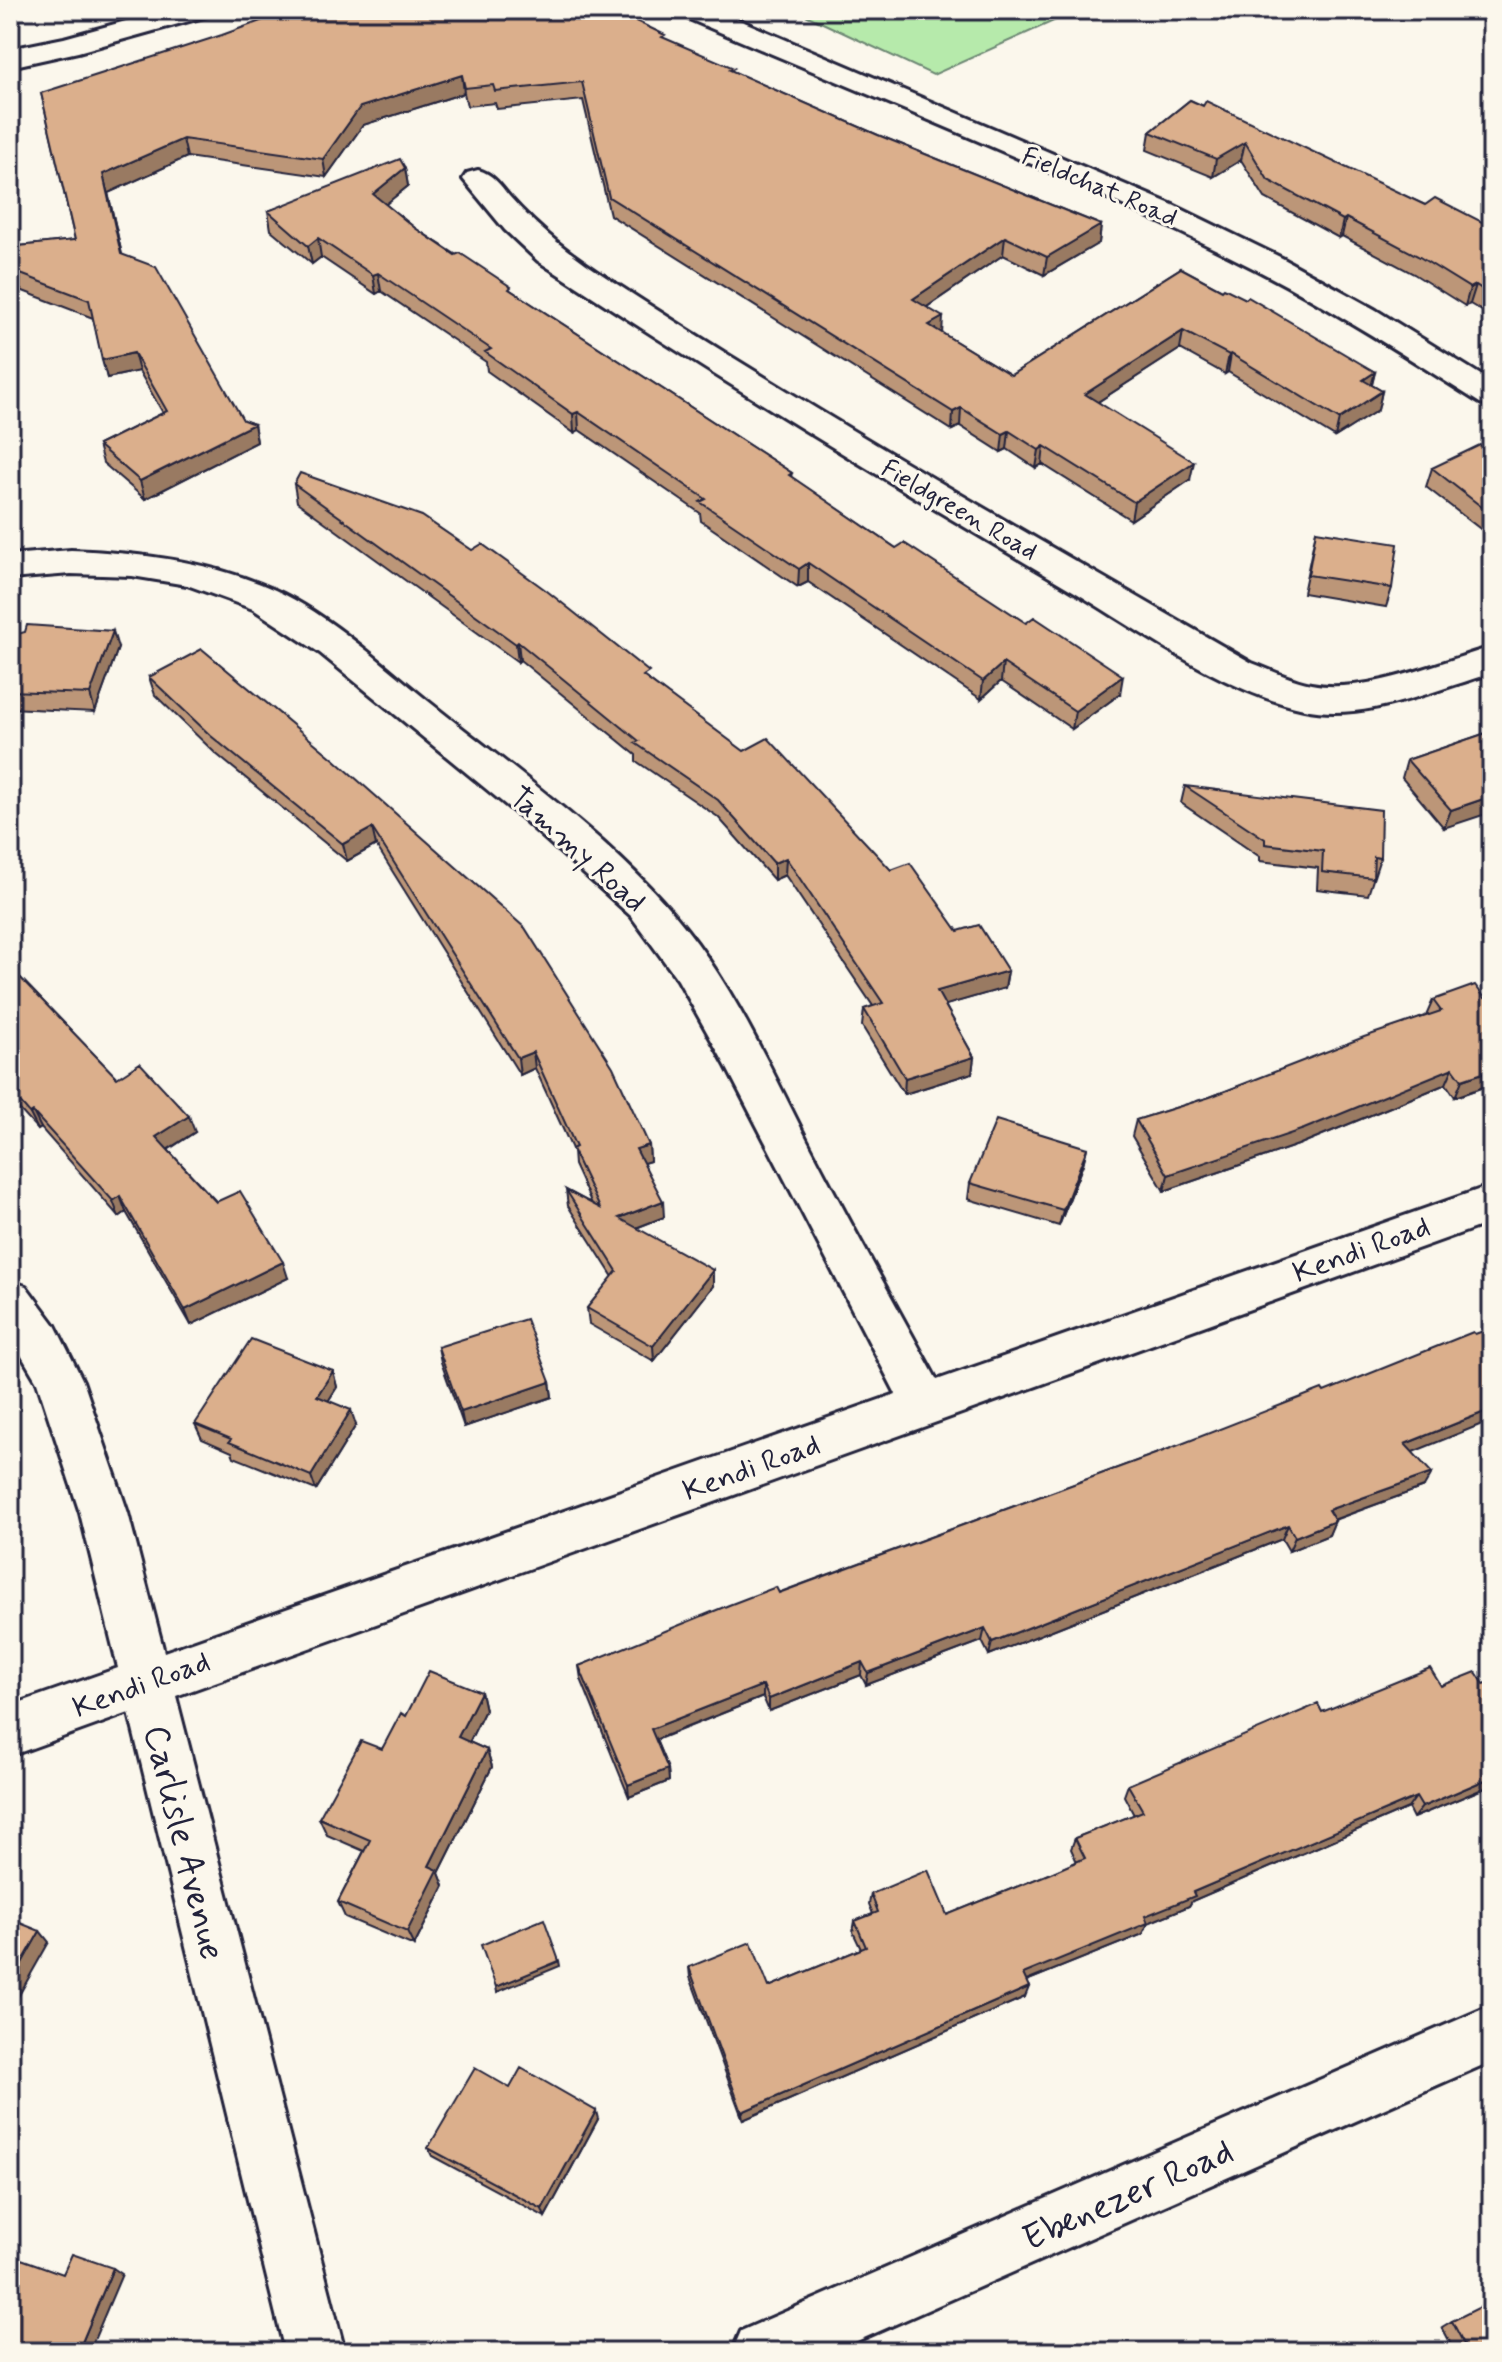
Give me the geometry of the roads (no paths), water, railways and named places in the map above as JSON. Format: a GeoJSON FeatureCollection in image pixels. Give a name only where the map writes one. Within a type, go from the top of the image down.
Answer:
{"type":"FeatureCollection","features":[{"type":"Feature","properties":{"kind":"street"},"geometry":{"type":"LineString","coordinates":[[10,58],[99,38],[197,10]]}},
{"type":"Feature","properties":{"kind":"street","name":"Fieldchat Road"},"geometry":{"type":"LineString","coordinates":[[692,10],[1162,211],[1271,265],[1365,317],[1492,396]]}},
{"type":"Feature","properties":{"kind":"street","name":"Fieldgreen Road"},"geometry":{"type":"LineString","coordinates":[[478,179],[516,223],[549,254],[670,333],[890,469],[1239,672],[1304,696],[1326,699],[1367,696],[1492,660]]}},
{"type":"Feature","properties":{"kind":"street","name":"Tammy Road"},"geometry":{"type":"LineString","coordinates":[[10,567],[71,562],[132,564],[201,577],[266,600],[333,644],[537,809],[645,905],[693,969],[744,1059],[926,1405]]}},
{"type":"Feature","properties":{"kind":"street","name":"Kendi Road"},"geometry":{"type":"LineString","coordinates":[[10,1731],[1492,1203]]}},
{"type":"Feature","properties":{"kind":"street","name":"Carlisle Avenue"},"geometry":{"type":"LineString","coordinates":[[10,1300],[39,1339],[60,1381],[104,1513],[315,2352]]}},
{"type":"Feature","properties":{"kind":"street","name":"Ebenezer Road"},"geometry":{"type":"LineString","coordinates":[[762,2352],[1492,2033]]}}]}
